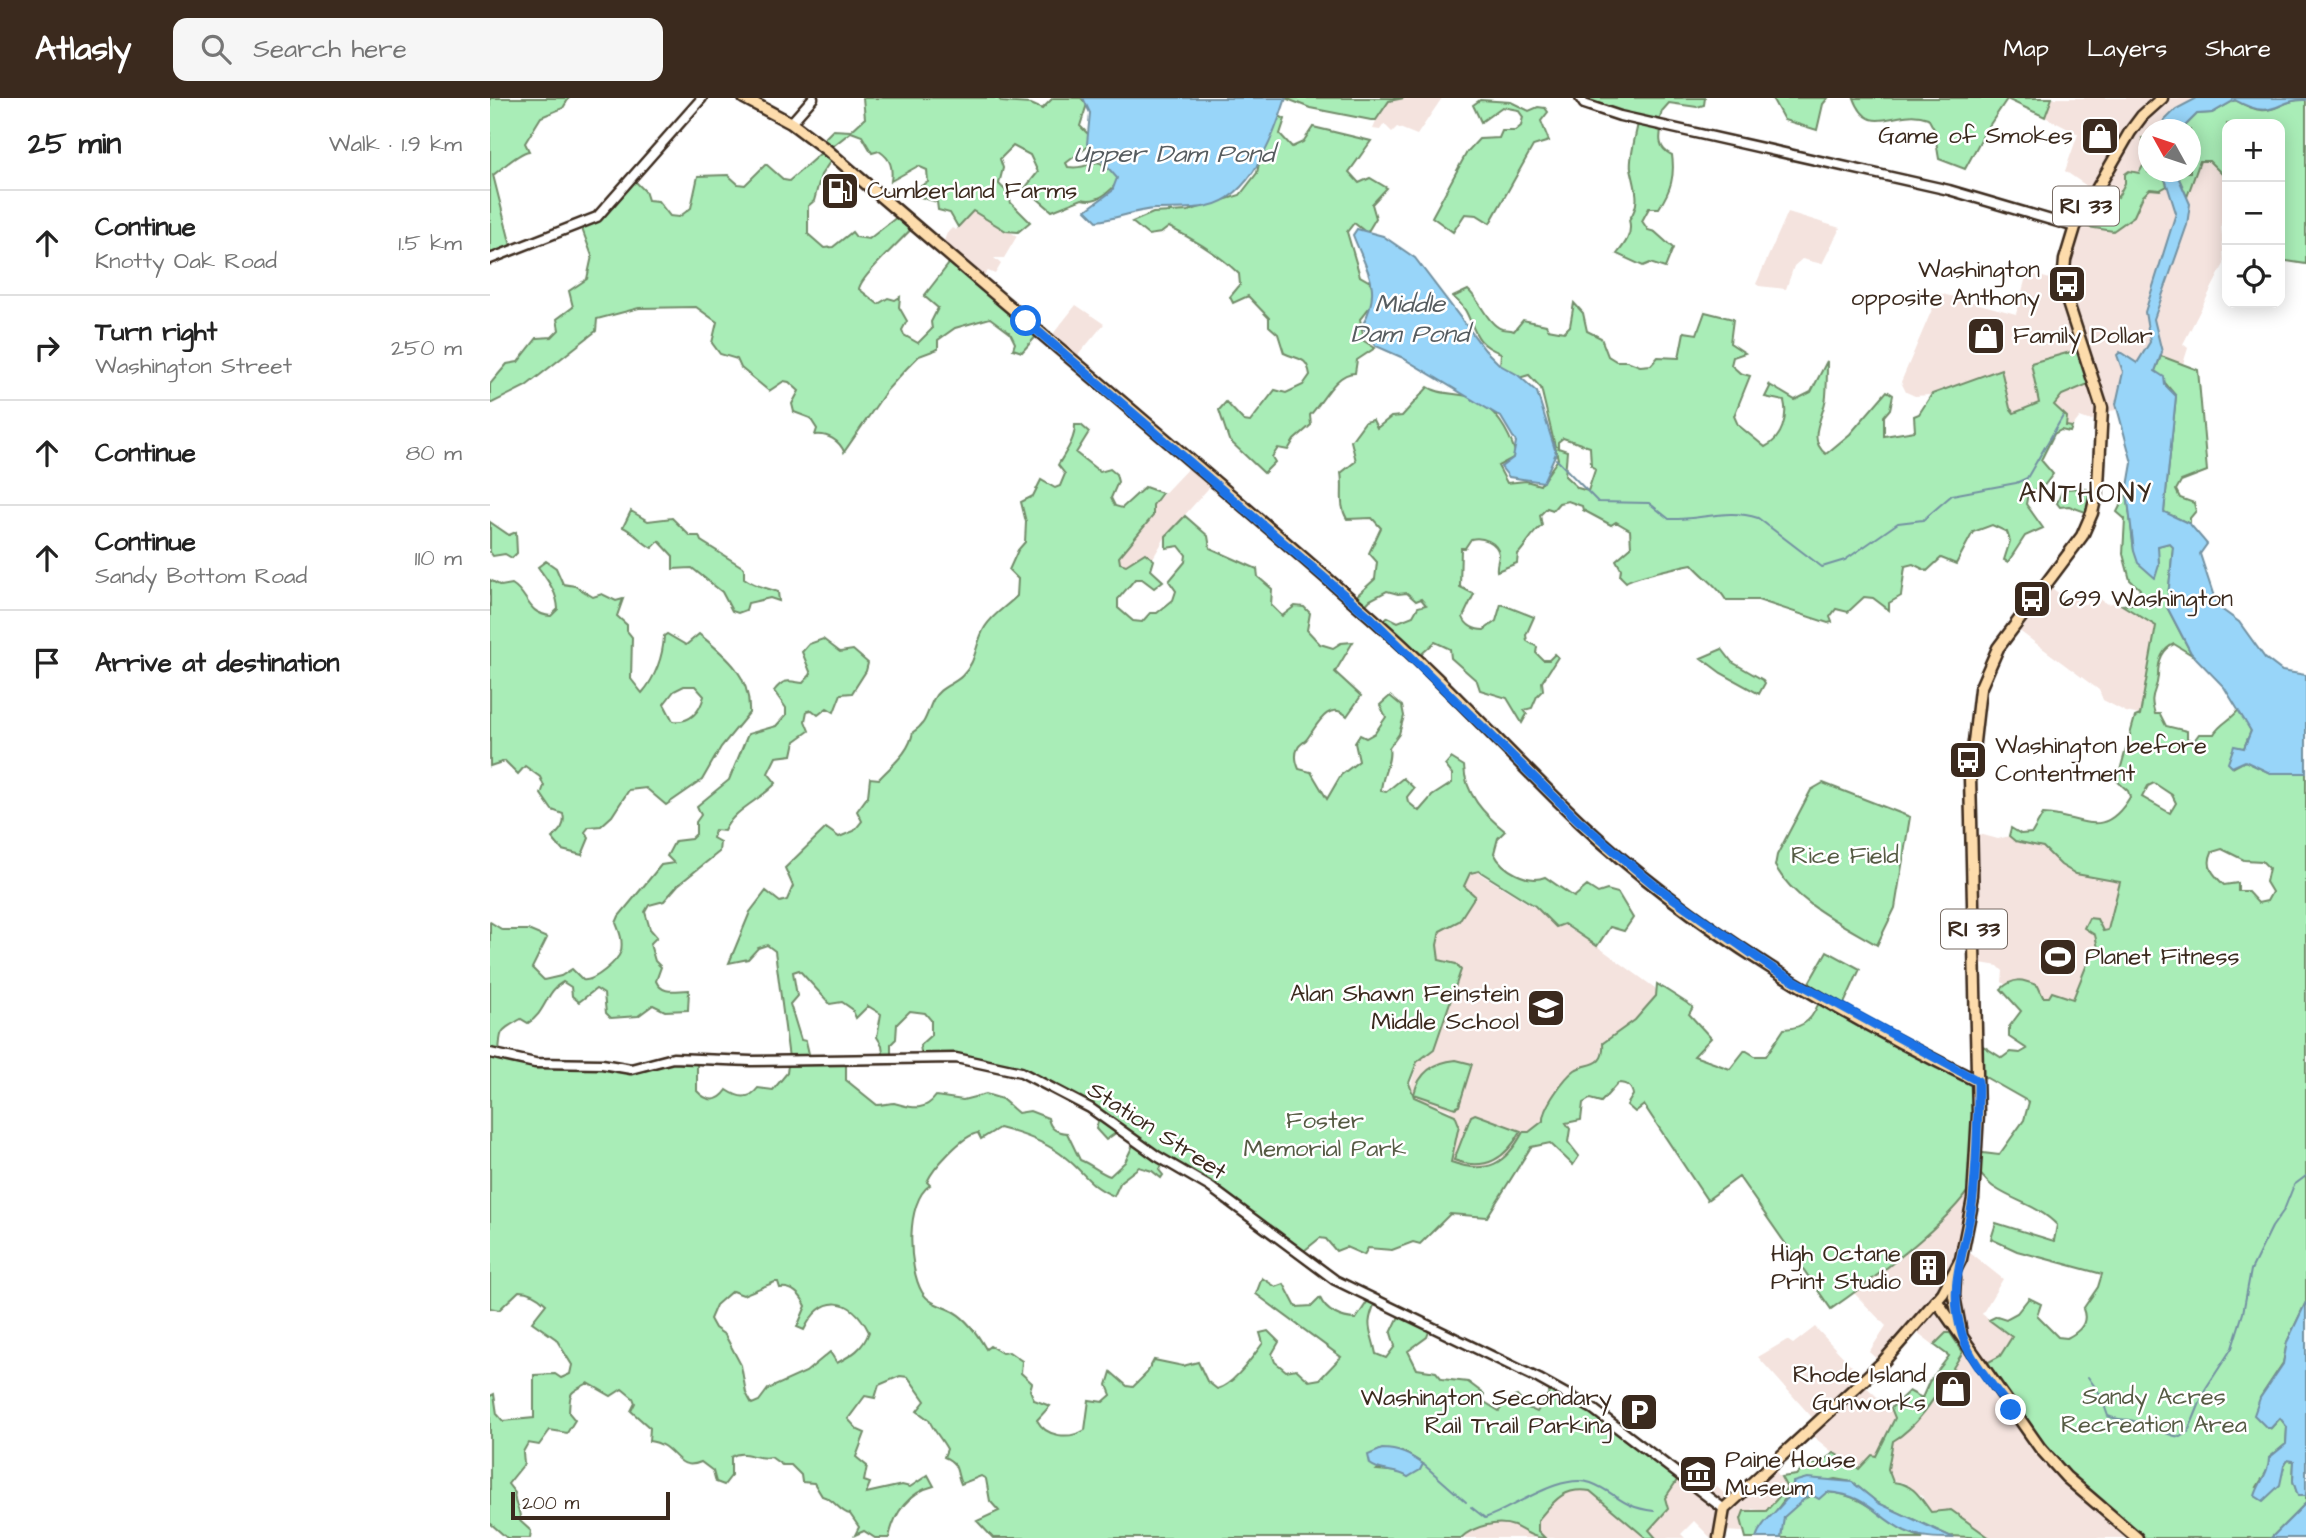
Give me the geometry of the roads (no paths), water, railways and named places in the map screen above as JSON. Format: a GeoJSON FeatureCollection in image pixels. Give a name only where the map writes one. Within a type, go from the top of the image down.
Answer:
{"type":"FeatureCollection","features":[{"type":"Feature","properties":{"kind":"main road"},"geometry":{"type":"LineString","coordinates":[[744,98],[791,123],[938,244],[1371,618],[1578,820],[1653,884],[1775,970],[1978,1081]]}},
{"type":"Feature","properties":{"kind":"main road","name":"RI 33"},"geometry":{"type":"LineString","coordinates":[[1962,1337],[1954,1296],[1955,1275],[1966,1240],[1973,1199],[1978,1081],[1970,777],[1980,689],[1998,648],[2082,536],[2098,487],[2102,408],[2063,283],[2068,244],[2074,227],[2130,132],[2142,116],[2162,98]]}},
{"type":"Feature","properties":{"kind":"main road","name":"RI 33"},"geometry":{"type":"LineString","coordinates":[[1955,1275],[1936,1300],[2006,1404],[2052,1462],[2137,1538]]}},
{"type":"Feature","properties":{"kind":"main road"},"geometry":{"type":"LineString","coordinates":[[1719,1538],[1724,1508],[1853,1394],[1936,1300]]}},
{"type":"Feature","properties":{"kind":"street"},"geometry":{"type":"LineString","coordinates":[[490,259],[597,217],[702,98]]}},
{"type":"Feature","properties":{"kind":"street"},"geometry":{"type":"LineString","coordinates":[[791,123],[813,98]]}},
{"type":"Feature","properties":{"kind":"street"},"geometry":{"type":"LineString","coordinates":[[1580,98],[1584,104],[1620,116],[1949,190],[2074,227]]}},
{"type":"Feature","properties":{"kind":"street","name":"Station Street"},"geometry":{"type":"LineString","coordinates":[[490,1053],[535,1063],[602,1064],[631,1069],[673,1058],[751,1061],[956,1058],[1021,1072],[1090,1108],[1157,1156],[1210,1187],[1335,1280],[1539,1379],[1593,1409],[1724,1508]]}},
{"type":"Feature","properties":{"kind":"water","name":"Upper Dam Pond"},"geometry":{"type":"Polygon","coordinates":[[[1083,98],[1286,98],[1275,130],[1259,163],[1237,191],[1223,201],[1201,207],[1148,210],[1097,221],[1086,210],[1112,191],[1117,178],[1087,144],[1090,113],[1083,98]]]}},
{"type":"Feature","properties":{"kind":"water"},"geometry":{"type":"Polygon","coordinates":[[[2197,98],[2306,98],[2268,110],[2249,107],[2235,100],[2212,113],[2197,114],[2192,119],[2166,119],[2176,109],[2197,98]]]}},
{"type":"Feature","properties":{"kind":"water"},"geometry":{"type":"Polygon","coordinates":[[[2166,182],[2180,182],[2190,204],[2187,225],[2154,319],[2162,352],[2155,371],[2164,377],[2165,385],[2176,396],[2164,512],[2190,524],[2207,544],[2200,554],[2217,606],[2239,622],[2265,658],[2282,671],[2306,675],[2306,773],[2270,773],[2245,761],[2232,767],[2228,763],[2234,746],[2244,748],[2251,731],[2224,687],[2191,653],[2167,607],[2173,547],[2169,543],[2158,546],[2159,565],[2155,578],[2138,563],[2134,551],[2127,492],[2132,463],[2116,404],[2123,372],[2117,355],[2120,352],[2137,363],[2150,342],[2145,312],[2176,213],[2166,182]]]}},
{"type":"Feature","properties":{"kind":"water","name":"Middle Dam Pond"},"geometry":{"type":"Polygon","coordinates":[[[1357,229],[1383,236],[1415,258],[1485,350],[1500,365],[1518,375],[1537,392],[1556,453],[1543,482],[1509,477],[1501,467],[1513,458],[1516,442],[1501,417],[1401,357],[1376,346],[1362,326],[1368,313],[1372,290],[1368,270],[1353,235],[1357,229]]]}},
{"type":"Feature","properties":{"kind":"water"},"geometry":{"type":"Polygon","coordinates":[[[2306,1302],[2306,1496],[2298,1496],[2293,1481],[2294,1461],[2288,1460],[2280,1485],[2263,1501],[2255,1496],[2269,1458],[2286,1444],[2287,1427],[2280,1418],[2271,1428],[2267,1428],[2254,1415],[2260,1398],[2283,1364],[2287,1342],[2306,1302]]]}},
{"type":"Feature","properties":{"kind":"water"},"geometry":{"type":"Polygon","coordinates":[[[1382,1449],[1404,1453],[1423,1464],[1420,1470],[1408,1477],[1379,1469],[1370,1464],[1368,1455],[1382,1449]]]}},
{"type":"Feature","properties":{"kind":"water"},"geometry":{"type":"Polygon","coordinates":[[[1807,1478],[1852,1482],[1878,1503],[1954,1538],[1929,1537],[1905,1531],[1853,1497],[1827,1492],[1819,1499],[1810,1494],[1784,1517],[1781,1538],[1756,1538],[1764,1523],[1788,1497],[1793,1482],[1807,1478]]]}},
{"type":"Feature","properties":{"kind":"water"},"geometry":{"type":"Polygon","coordinates":[[[2306,1503],[2306,1538],[2271,1538],[2306,1503]]]}},
{"type":"Feature","properties":{"kind":"waterway"},"geometry":{"type":"LineString","coordinates":[[1556,459],[1598,502],[1649,503],[1669,519],[1725,514],[1758,518],[1822,567],[1845,560],[1898,523],[1923,520],[1952,495],[2016,483],[2027,478],[2063,416]]}},
{"type":"Feature","properties":{"kind":"waterway"},"geometry":{"type":"LineString","coordinates":[[2088,1377],[2100,1394],[2108,1416],[2137,1422],[2180,1437],[2188,1432],[2206,1388],[2232,1348],[2243,1313],[2251,1270],[2272,1227],[2284,1210],[2294,1185],[2306,1176]]}},
{"type":"Feature","properties":{"kind":"waterway"},"geometry":{"type":"LineString","coordinates":[[1423,1464],[1466,1502]]}},
{"type":"Feature","properties":{"kind":"waterway"},"geometry":{"type":"LineString","coordinates":[[1471,1507],[1485,1518],[1552,1487],[1579,1481],[1600,1487],[1633,1506],[1654,1511]]}},
{"type":"Feature","properties":{"kind":"place","name":"Game of Smokes"},"geometry":{"type":"Point","coordinates":[2100,136]}},
{"type":"Feature","properties":{"kind":"place","name":"Cumberland Farms"},"geometry":{"type":"Point","coordinates":[840,191]}},
{"type":"Feature","properties":{"kind":"place","name":"Washington opposite Anthony"},"geometry":{"type":"Point","coordinates":[2067,284]}},
{"type":"Feature","properties":{"kind":"place","name":"Family Dollar"},"geometry":{"type":"Point","coordinates":[1986,336]}},
{"type":"Feature","properties":{"kind":"place","name":"699 Washington"},"geometry":{"type":"Point","coordinates":[2032,599]}},
{"type":"Feature","properties":{"kind":"place","name":"Washington before Contentment"},"geometry":{"type":"Point","coordinates":[1968,760]}},
{"type":"Feature","properties":{"kind":"place","name":"Planet Fitness"},"geometry":{"type":"Point","coordinates":[2058,957]}},
{"type":"Feature","properties":{"kind":"place","name":"Alan Shawn Feinstein Middle School"},"geometry":{"type":"Point","coordinates":[1546,1008]}},
{"type":"Feature","properties":{"kind":"place","name":"High Octane Print Studio"},"geometry":{"type":"Point","coordinates":[1928,1268]}},
{"type":"Feature","properties":{"kind":"place","name":"Rhode Island Gunworks"},"geometry":{"type":"Point","coordinates":[1953,1389]}},
{"type":"Feature","properties":{"kind":"place","name":"Washington Secondary Rail Trail Parking"},"geometry":{"type":"Point","coordinates":[1639,1412]}},
{"type":"Feature","properties":{"kind":"place","name":"Paine House Museum"},"geometry":{"type":"Point","coordinates":[1698,1474]}},
{"type":"Feature","properties":{"kind":"district","name":"ANTHONY"},"geometry":{"type":"Point","coordinates":[2086,493]}},
{"type":"Feature","properties":{"kind":"park label","name":"Rice Field"},"geometry":{"type":"Point","coordinates":[1845,856]}},
{"type":"Feature","properties":{"kind":"park label","name":"Foster Memorial Park"},"geometry":{"type":"Point","coordinates":[1325,1135]}},
{"type":"Feature","properties":{"kind":"park label","name":"Sandy Acres Recreation Area"},"geometry":{"type":"Point","coordinates":[2154,1411]}}]}
